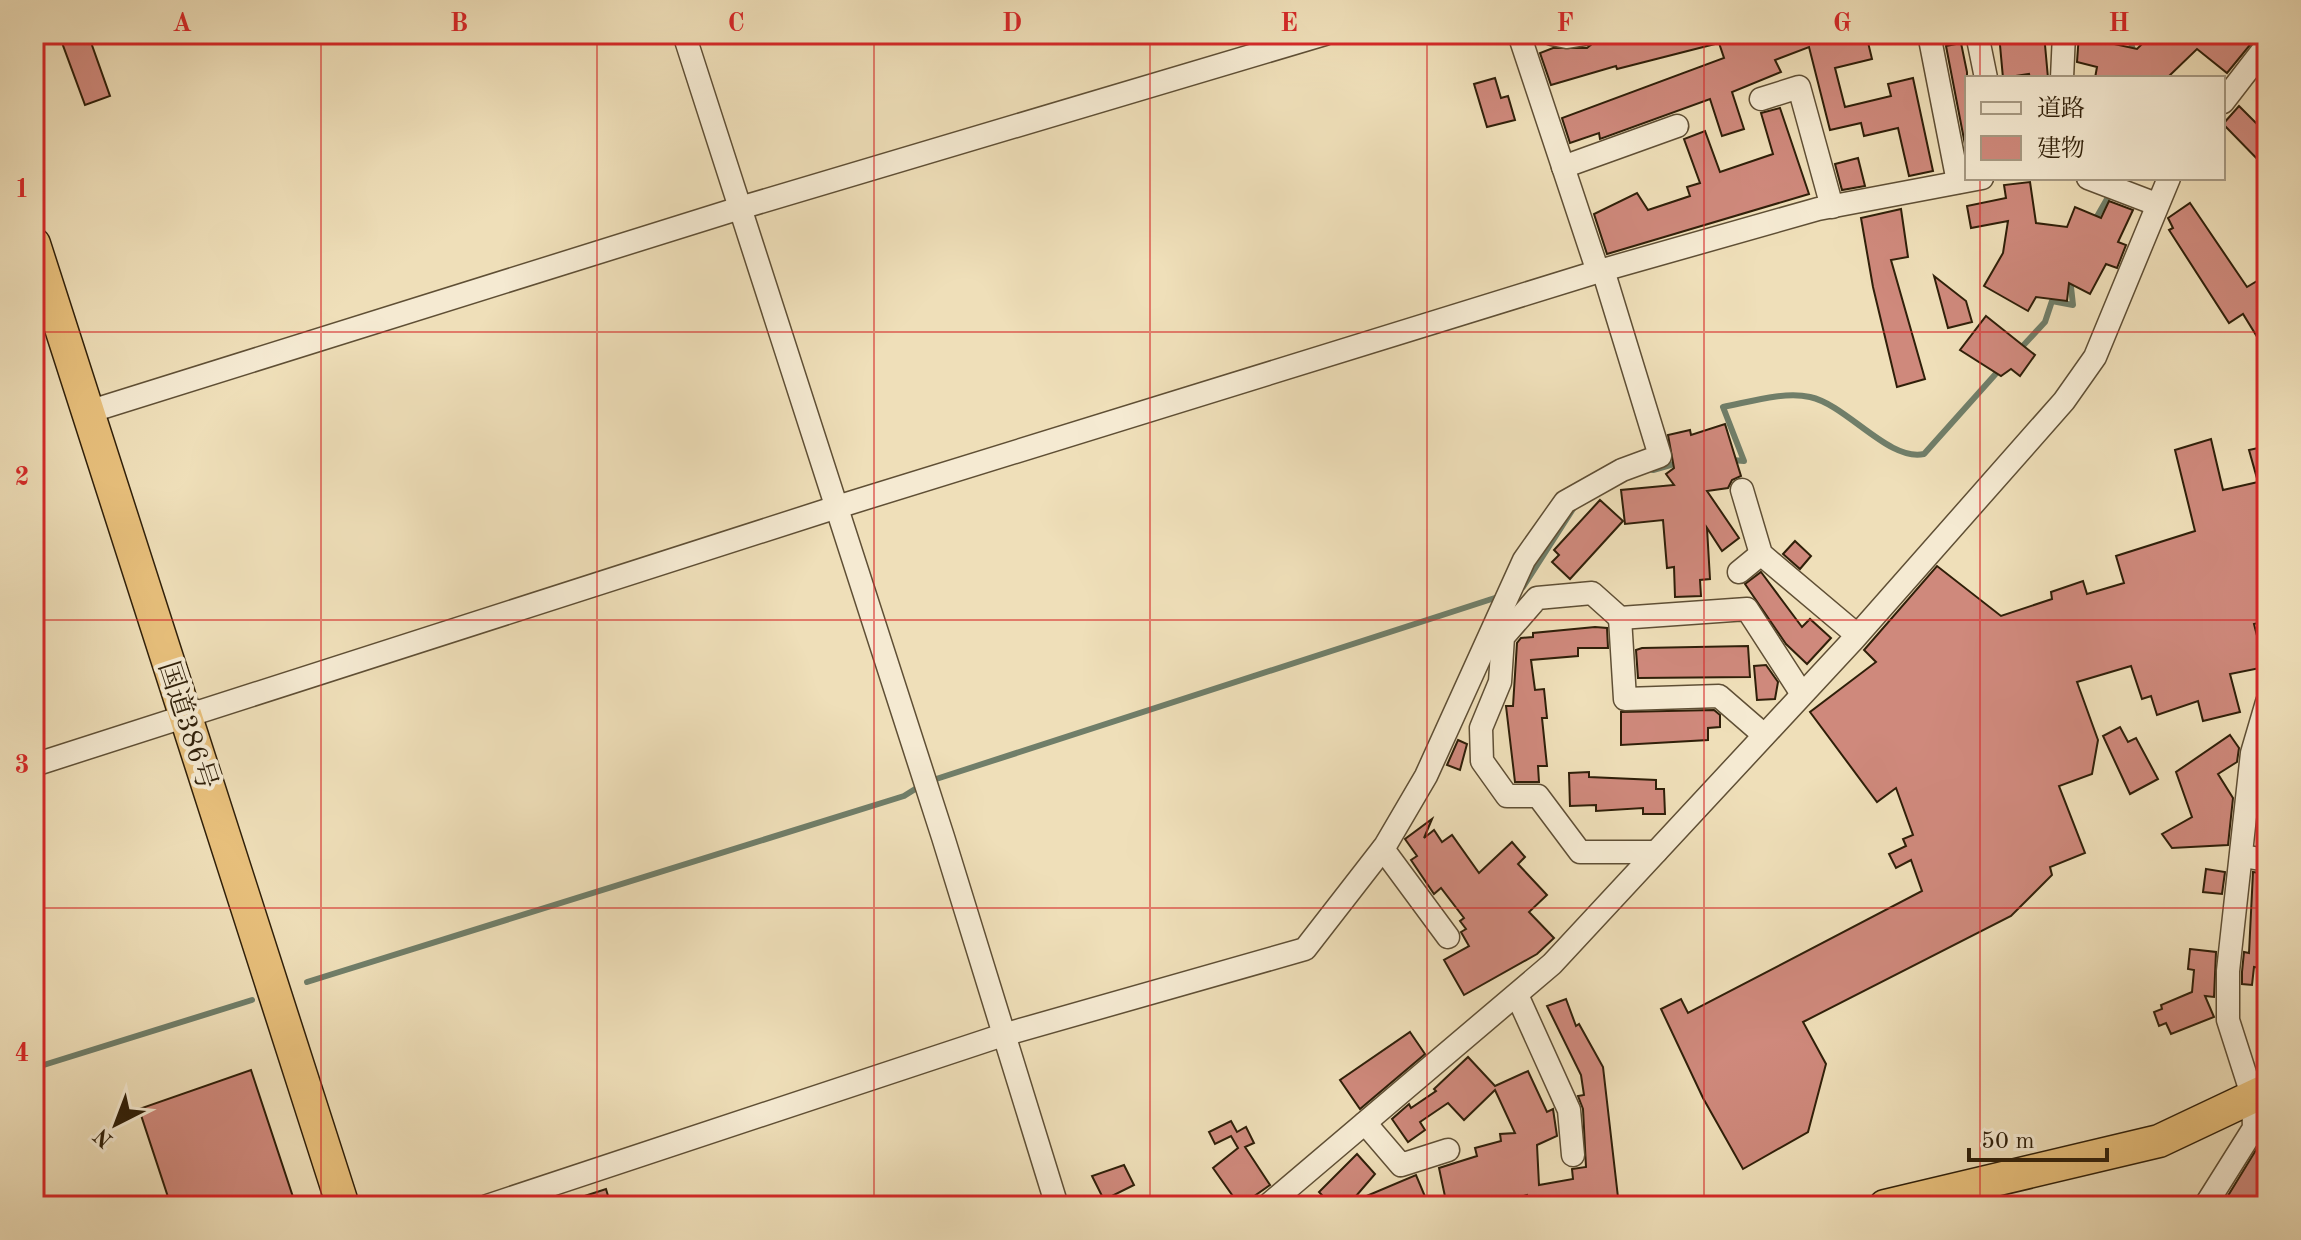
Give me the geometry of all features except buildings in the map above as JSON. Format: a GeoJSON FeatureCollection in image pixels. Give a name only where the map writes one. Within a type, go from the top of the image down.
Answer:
{"type":"FeatureCollection","features":[{"type":"Feature","properties":{"kind":"highway","name":"国道386号"},"geometry":{"type":"LineString","coordinates":[[34,244],[42,298],[88,412],[343,1206]]}},
{"type":"Feature","properties":{"kind":"highway"},"geometry":{"type":"LineString","coordinates":[[1885,1206],[2159,1141],[2260,1094]]}},
{"type":"Feature","properties":{"kind":"street"},"geometry":{"type":"LineString","coordinates":[[684,34],[1057,1206]]}},
{"type":"Feature","properties":{"kind":"street"},"geometry":{"type":"LineString","coordinates":[[88,412],[740,208],[1325,34]]}},
{"type":"Feature","properties":{"kind":"street"},"geometry":{"type":"LineString","coordinates":[[487,1206],[1003,1035],[1305,949],[1383,849],[1426,776],[1524,560],[1565,502],[1622,470],[1660,456],[1519,34]]}},
{"type":"Feature","properties":{"kind":"street"},"geometry":{"type":"LineString","coordinates":[[1552,34],[1567,37],[1585,34]]}},
{"type":"Feature","properties":{"kind":"street"},"geometry":{"type":"LineString","coordinates":[[1929,34],[1958,182]]}},
{"type":"Feature","properties":{"kind":"street"},"geometry":{"type":"LineString","coordinates":[[1977,34],[1986,76]]}},
{"type":"Feature","properties":{"kind":"street"},"geometry":{"type":"LineString","coordinates":[[2062,76],[2064,34]]}},
{"type":"Feature","properties":{"kind":"street"},"geometry":{"type":"LineString","coordinates":[[2225,99],[2267,45]]}},
{"type":"Feature","properties":{"kind":"street"},"geometry":{"type":"LineString","coordinates":[[1761,99],[1799,87],[1832,207]]}},
{"type":"Feature","properties":{"kind":"street"},"geometry":{"type":"LineString","coordinates":[[1563,167],[1677,126]]}},
{"type":"Feature","properties":{"kind":"street"},"geometry":{"type":"LineString","coordinates":[[34,765],[837,507],[1600,271],[1832,207],[1970,180]]}},
{"type":"Feature","properties":{"kind":"street"},"geometry":{"type":"LineString","coordinates":[[2093,180],[2156,204]]}},
{"type":"Feature","properties":{"kind":"street"},"geometry":{"type":"LineString","coordinates":[[1267,1206],[1552,964],[1857,635],[2064,401],[2095,357],[2168,180]]}},
{"type":"Feature","properties":{"kind":"street"},"geometry":{"type":"LineString","coordinates":[[1742,490],[1761,554],[1857,635]]}},
{"type":"Feature","properties":{"kind":"street"},"geometry":{"type":"LineString","coordinates":[[1739,572],[1761,554]]}},
{"type":"Feature","properties":{"kind":"street"},"geometry":{"type":"LineString","coordinates":[[1656,852],[1580,852],[1538,796],[1507,796],[1482,761],[1481,728],[1500,682],[1503,637],[1537,598],[1592,593],[1620,618],[1625,699],[1719,696],[1764,735]]}},
{"type":"Feature","properties":{"kind":"street"},"geometry":{"type":"LineString","coordinates":[[1620,618],[1747,609],[1802,694]]}},
{"type":"Feature","properties":{"kind":"street"},"geometry":{"type":"LineString","coordinates":[[2205,1206],[2254,1128],[2260,1094],[2245,1083],[2228,1020],[2228,971],[2252,753],[2265,712]]}},
{"type":"Feature","properties":{"kind":"street"},"geometry":{"type":"LineString","coordinates":[[1383,849],[1448,937]]}},
{"type":"Feature","properties":{"kind":"street"},"geometry":{"type":"LineString","coordinates":[[2242,856],[2267,860]]}},
{"type":"Feature","properties":{"kind":"street"},"geometry":{"type":"LineString","coordinates":[[1517,995],[1569,1110],[1573,1155]]}},
{"type":"Feature","properties":{"kind":"street"},"geometry":{"type":"LineString","coordinates":[[1365,1123],[1401,1165],[1448,1150]]}},
{"type":"Feature","properties":{"kind":"waterway"},"geometry":{"type":"LineString","coordinates":[[2129,34],[2134,55]]}},
{"type":"Feature","properties":{"kind":"waterway"},"geometry":{"type":"LineString","coordinates":[[2095,220],[2111,192]]}},
{"type":"Feature","properties":{"kind":"waterway"},"geometry":{"type":"LineString","coordinates":[[2020,349],[2045,322],[2052,301],[2073,305],[2070,278]]}},
{"type":"Feature","properties":{"kind":"waterway"},"geometry":{"type":"LineString","coordinates":[[1732,460],[1744,461],[1723,407],[1789,395],[1824,402],[1897,450],[1924,454],[2001,368]]}},
{"type":"Feature","properties":{"kind":"waterway"},"geometry":{"type":"LineString","coordinates":[[1653,470],[1681,462]]}},
{"type":"Feature","properties":{"kind":"waterway"},"geometry":{"type":"LineString","coordinates":[[1523,587],[1573,509]]}},
{"type":"Feature","properties":{"kind":"waterway"},"geometry":{"type":"LineString","coordinates":[[930,781],[1501,596]]}},
{"type":"Feature","properties":{"kind":"waterway"},"geometry":{"type":"LineString","coordinates":[[307,982],[904,796],[920,786]]}},
{"type":"Feature","properties":{"kind":"waterway"},"geometry":{"type":"LineString","coordinates":[[34,1068],[252,1000]]}}]}
